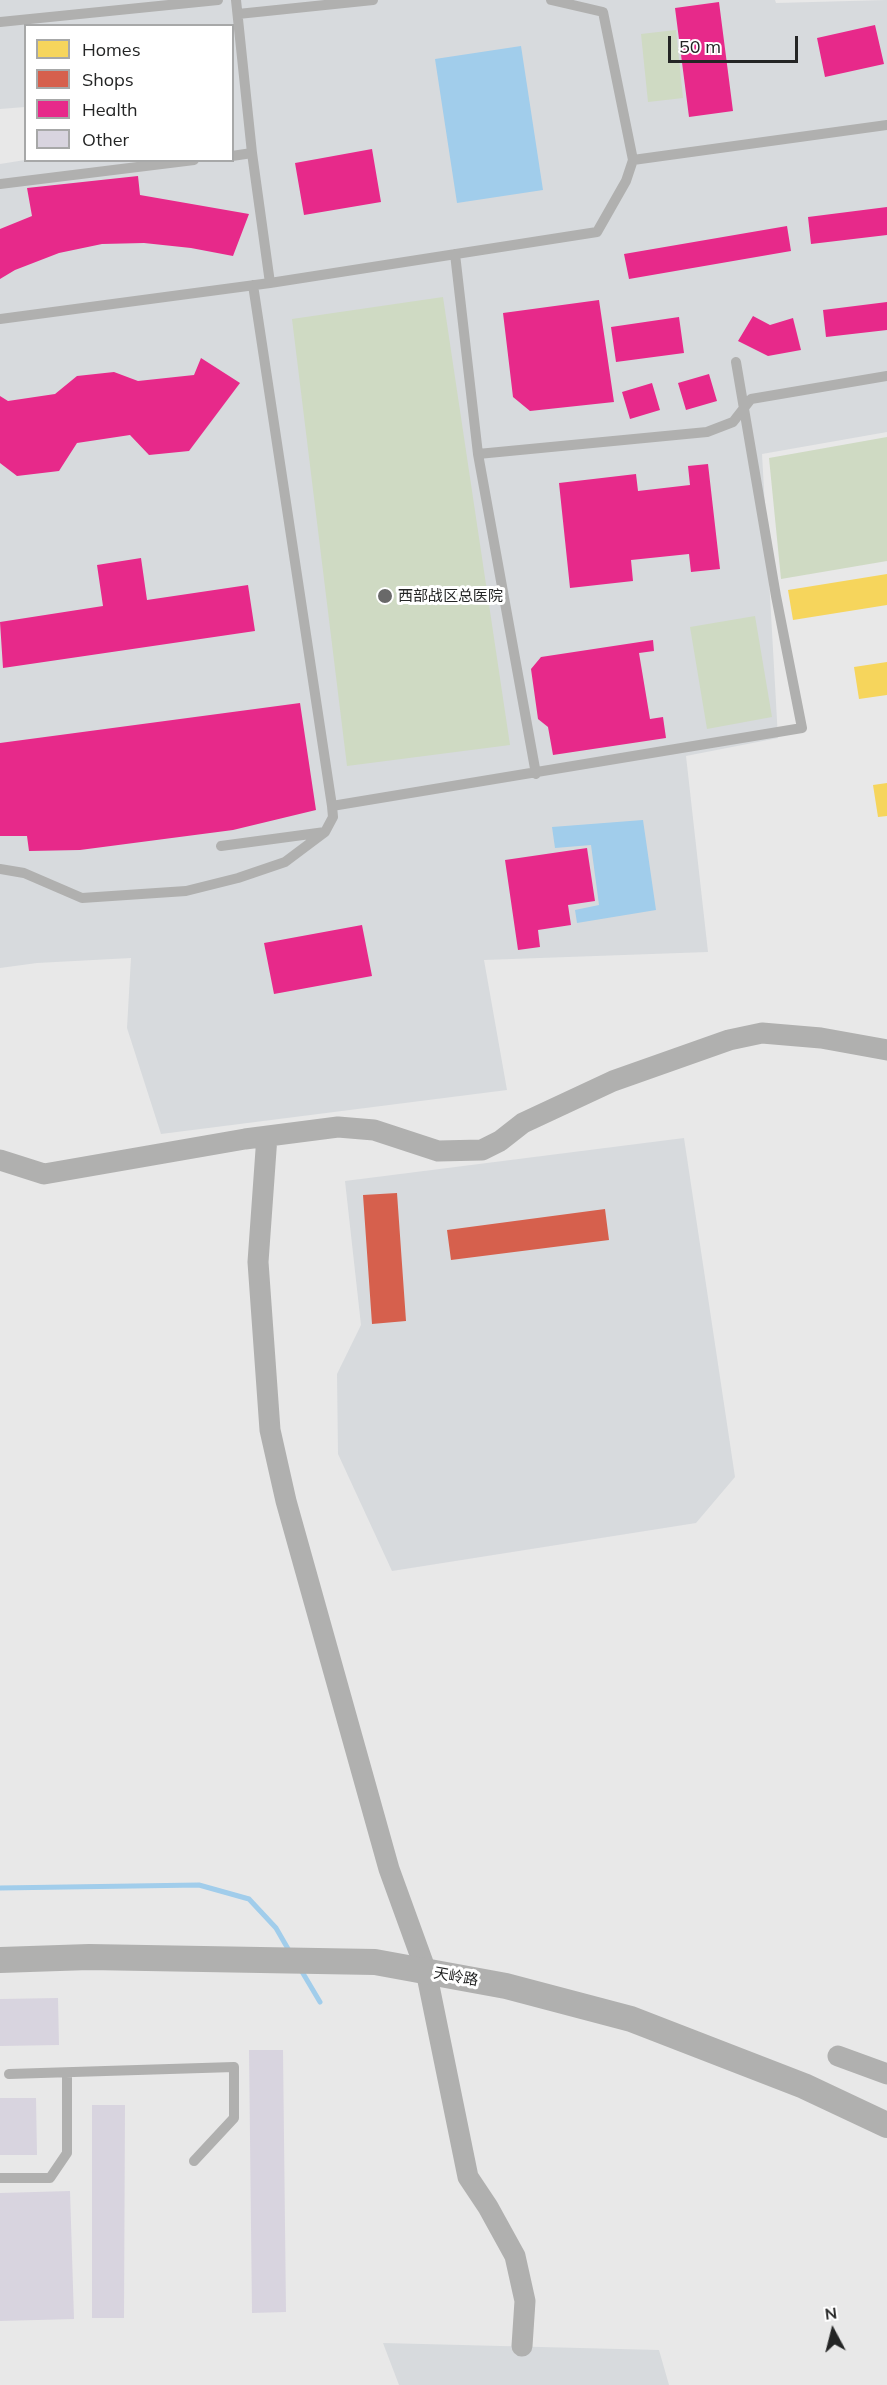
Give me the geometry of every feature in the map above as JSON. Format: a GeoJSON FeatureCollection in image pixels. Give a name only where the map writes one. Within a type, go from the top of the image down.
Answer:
{"type":"FeatureCollection","features":[{"type":"Feature","properties":{"kind":"street"},"geometry":{"type":"LineString","coordinates":[[0,1160],[44,1174],[338,1126],[374,1130],[438,1151],[482,1150],[500,1141],[522,1123],[613,1081],[729,1040],[762,1033],[821,1038],[887,1050]]}},
{"type":"Feature","properties":{"kind":"street"},"geometry":{"type":"LineString","coordinates":[[267,1136],[258,1262],[270,1430],[286,1501],[389,1869],[426,1971],[468,2177],[488,2207],[515,2256],[525,2301],[522,2346]]}},
{"type":"Feature","properties":{"kind":"street","name":"天岭路"},"geometry":{"type":"LineString","coordinates":[[0,1960],[89,1957],[375,1962],[507,1986],[631,2019],[804,2086],[887,2125]]}},
{"type":"Feature","properties":{"kind":"street"},"geometry":{"type":"LineString","coordinates":[[838,2056],[887,2074]]}},
{"type":"Feature","properties":{"kind":"lane"},"geometry":{"type":"LineString","coordinates":[[0,22],[218,0]]}},
{"type":"Feature","properties":{"kind":"lane"},"geometry":{"type":"LineString","coordinates":[[236,0],[252,153],[270,283]]}},
{"type":"Feature","properties":{"kind":"lane"},"geometry":{"type":"LineString","coordinates":[[238,14],[373,0]]}},
{"type":"Feature","properties":{"kind":"lane"},"geometry":{"type":"LineString","coordinates":[[0,319],[270,283],[597,232],[626,181],[633,160],[603,12],[551,0]]}},
{"type":"Feature","properties":{"kind":"lane"},"geometry":{"type":"LineString","coordinates":[[633,160],[887,125]]}},
{"type":"Feature","properties":{"kind":"lane"},"geometry":{"type":"LineString","coordinates":[[234,156],[252,153]]}},
{"type":"Feature","properties":{"kind":"lane"},"geometry":{"type":"LineString","coordinates":[[0,184],[178,162]]}},
{"type":"Feature","properties":{"kind":"lane"},"geometry":{"type":"LineString","coordinates":[[455,254],[478,454],[536,774]]}},
{"type":"Feature","properties":{"kind":"lane"},"geometry":{"type":"LineString","coordinates":[[0,869],[24,873],[82,898],[186,891],[285,862],[326,832],[333,817],[253,285]]}},
{"type":"Feature","properties":{"kind":"lane"},"geometry":{"type":"LineString","coordinates":[[332,806],[536,774],[802,728],[774,584],[736,362]]}},
{"type":"Feature","properties":{"kind":"lane"},"geometry":{"type":"LineString","coordinates":[[478,454],[707,432],[733,422],[751,399],[887,376]]}},
{"type":"Feature","properties":{"kind":"lane"},"geometry":{"type":"LineString","coordinates":[[221,846],[326,832]]}},
{"type":"Feature","properties":{"kind":"lane"},"geometry":{"type":"LineString","coordinates":[[9,2074],[234,2067],[234,2118],[194,2161]]}},
{"type":"Feature","properties":{"kind":"lane"},"geometry":{"type":"LineString","coordinates":[[0,2178],[50,2178],[67,2153],[67,2073]]}},
{"type":"Feature","properties":{"kind":"shaded area","name":"西部战区总医院"},"geometry":{"type":"Polygon","coordinates":[[[0,0],[775,0],[776,3],[887,0],[887,432],[762,454],[778,738],[686,756],[708,952],[484,960],[507,1090],[161,1134],[127,1028],[131,958],[37,963],[0,968],[0,164],[24,160],[24,162],[234,162],[234,24],[24,24],[24,107],[0,109],[0,0]]]}},
{"type":"Feature","properties":{"kind":"shaded area"},"geometry":{"type":"Polygon","coordinates":[[[684,1138],[735,1477],[696,1523],[392,1571],[338,1454],[337,1374],[361,1325],[345,1181],[684,1138]]]}},
{"type":"Feature","properties":{"kind":"shaded area"},"geometry":{"type":"Polygon","coordinates":[[[383,2343],[659,2350],[669,2385],[399,2385],[383,2343]]]}},
{"type":"Feature","properties":{"kind":"green space"},"geometry":{"type":"Polygon","coordinates":[[[676,30],[683,98],[648,102],[641,34],[676,30]]]}},
{"type":"Feature","properties":{"kind":"green space"},"geometry":{"type":"Polygon","coordinates":[[[443,297],[510,745],[347,766],[292,319],[443,297]]]}},
{"type":"Feature","properties":{"kind":"green space"},"geometry":{"type":"Polygon","coordinates":[[[887,437],[887,561],[781,579],[769,458],[887,437]]]}},
{"type":"Feature","properties":{"kind":"green space"},"geometry":{"type":"Polygon","coordinates":[[[755,616],[772,717],[707,729],[690,627],[755,616]]]}},
{"type":"Feature","properties":{"kind":"water"},"geometry":{"type":"Polygon","coordinates":[[[521,46],[543,190],[457,203],[435,59],[521,46]]]}},
{"type":"Feature","properties":{"kind":"water"},"geometry":{"type":"Polygon","coordinates":[[[643,820],[656,910],[577,923],[575,910],[599,905],[591,845],[555,848],[552,827],[643,820]]]}},
{"type":"Feature","properties":{"kind":"building: Homes"},"geometry":{"type":"Polygon","coordinates":[[[887,574],[887,605],[793,620],[788,590],[887,574]]]}},
{"type":"Feature","properties":{"kind":"building: Homes"},"geometry":{"type":"Polygon","coordinates":[[[887,662],[887,695],[859,699],[854,667],[887,662]]]}},
{"type":"Feature","properties":{"kind":"building: Homes"},"geometry":{"type":"Polygon","coordinates":[[[887,783],[887,816],[878,817],[873,785],[887,783]]]}},
{"type":"Feature","properties":{"kind":"building: Shops"},"geometry":{"type":"Polygon","coordinates":[[[397,1193],[406,1321],[372,1324],[363,1195],[397,1193]]]}},
{"type":"Feature","properties":{"kind":"building: Shops"},"geometry":{"type":"Polygon","coordinates":[[[605,1209],[609,1240],[451,1260],[447,1230],[605,1209]]]}},
{"type":"Feature","properties":{"kind":"building: Health"},"geometry":{"type":"Polygon","coordinates":[[[719,2],[733,111],[689,117],[675,8],[719,2]]]}},
{"type":"Feature","properties":{"kind":"building: Health"},"geometry":{"type":"Polygon","coordinates":[[[875,25],[884,64],[825,77],[817,38],[875,25]]]}},
{"type":"Feature","properties":{"kind":"building: Health"},"geometry":{"type":"Polygon","coordinates":[[[372,149],[381,202],[304,215],[295,163],[372,149]]]}},
{"type":"Feature","properties":{"kind":"building: Health"},"geometry":{"type":"Polygon","coordinates":[[[138,176],[140,195],[249,214],[233,256],[191,248],[144,243],[102,244],[59,253],[15,270],[0,279],[0,229],[32,216],[27,188],[138,176]]]}},
{"type":"Feature","properties":{"kind":"building: Health"},"geometry":{"type":"Polygon","coordinates":[[[887,207],[887,235],[811,244],[808,217],[887,207]]]}},
{"type":"Feature","properties":{"kind":"building: Health"},"geometry":{"type":"Polygon","coordinates":[[[787,226],[791,251],[629,279],[624,254],[787,226]]]}},
{"type":"Feature","properties":{"kind":"building: Health"},"geometry":{"type":"Polygon","coordinates":[[[599,300],[614,402],[530,411],[513,397],[503,313],[599,300]]]}},
{"type":"Feature","properties":{"kind":"building: Health"},"geometry":{"type":"Polygon","coordinates":[[[887,302],[887,330],[826,337],[823,310],[887,302]]]}},
{"type":"Feature","properties":{"kind":"building: Health"},"geometry":{"type":"Polygon","coordinates":[[[753,316],[770,325],[793,318],[801,350],[768,356],[738,341],[753,316]]]}},
{"type":"Feature","properties":{"kind":"building: Health"},"geometry":{"type":"Polygon","coordinates":[[[679,317],[684,353],[616,362],[611,327],[679,317]]]}},
{"type":"Feature","properties":{"kind":"building: Health"},"geometry":{"type":"Polygon","coordinates":[[[201,358],[240,383],[189,451],[149,455],[130,435],[77,443],[59,471],[17,476],[0,463],[0,396],[8,401],[55,394],[77,376],[114,372],[138,381],[194,375],[201,358]]]}},
{"type":"Feature","properties":{"kind":"building: Health"},"geometry":{"type":"Polygon","coordinates":[[[709,374],[717,401],[686,410],[678,383],[709,374]]]}},
{"type":"Feature","properties":{"kind":"building: Health"},"geometry":{"type":"Polygon","coordinates":[[[652,383],[660,410],[630,419],[622,392],[652,383]]]}},
{"type":"Feature","properties":{"kind":"building: Health"},"geometry":{"type":"Polygon","coordinates":[[[708,464],[720,569],[691,572],[689,554],[631,560],[633,581],[570,588],[559,483],[636,474],[638,491],[690,485],[688,466],[708,464]]]}},
{"type":"Feature","properties":{"kind":"building: Health"},"geometry":{"type":"Polygon","coordinates":[[[141,558],[147,600],[248,585],[255,631],[3,668],[0,622],[103,606],[97,565],[141,558]]]}},
{"type":"Feature","properties":{"kind":"building: Health"},"geometry":{"type":"Polygon","coordinates":[[[653,640],[654,651],[639,653],[650,719],[663,717],[666,738],[553,755],[548,727],[538,719],[531,669],[541,657],[653,640]]]}},
{"type":"Feature","properties":{"kind":"building: Health"},"geometry":{"type":"Polygon","coordinates":[[[300,703],[316,810],[233,830],[80,850],[29,851],[27,836],[0,836],[0,743],[300,703]]]}},
{"type":"Feature","properties":{"kind":"building: Health"},"geometry":{"type":"Polygon","coordinates":[[[587,848],[595,901],[568,905],[571,925],[538,930],[540,947],[518,950],[505,860],[587,848]]]}},
{"type":"Feature","properties":{"kind":"building: Health"},"geometry":{"type":"Polygon","coordinates":[[[362,925],[372,976],[274,994],[264,943],[362,925]]]}},
{"type":"Feature","properties":{"kind":"building: Other"},"geometry":{"type":"Polygon","coordinates":[[[58,1998],[59,2045],[0,2046],[0,1999],[58,1998]]]}},
{"type":"Feature","properties":{"kind":"building: Other"},"geometry":{"type":"Polygon","coordinates":[[[249,2050],[283,2050],[286,2312],[252,2313],[249,2050]]]}},
{"type":"Feature","properties":{"kind":"building: Other"},"geometry":{"type":"Polygon","coordinates":[[[0,2098],[36,2098],[37,2155],[0,2155],[0,2098]]]}},
{"type":"Feature","properties":{"kind":"building: Other"},"geometry":{"type":"Polygon","coordinates":[[[92,2105],[125,2105],[124,2318],[92,2318],[92,2105]]]}},
{"type":"Feature","properties":{"kind":"building: Other"},"geometry":{"type":"Polygon","coordinates":[[[70,2191],[74,2319],[0,2321],[0,2193],[70,2191]]]}},
{"type":"Feature","properties":{"kind":"waterway"},"geometry":{"type":"LineString","coordinates":[[0,1888],[199,1885],[249,1899],[276,1928],[291,1954]]}},
{"type":"Feature","properties":{"kind":"waterway"},"geometry":{"type":"LineString","coordinates":[[301,1970],[320,2002]]}},
{"type":"Feature","properties":{"kind":"place","name":"西部战区总医院"},"geometry":{"type":"Point","coordinates":[385,596]}}]}
